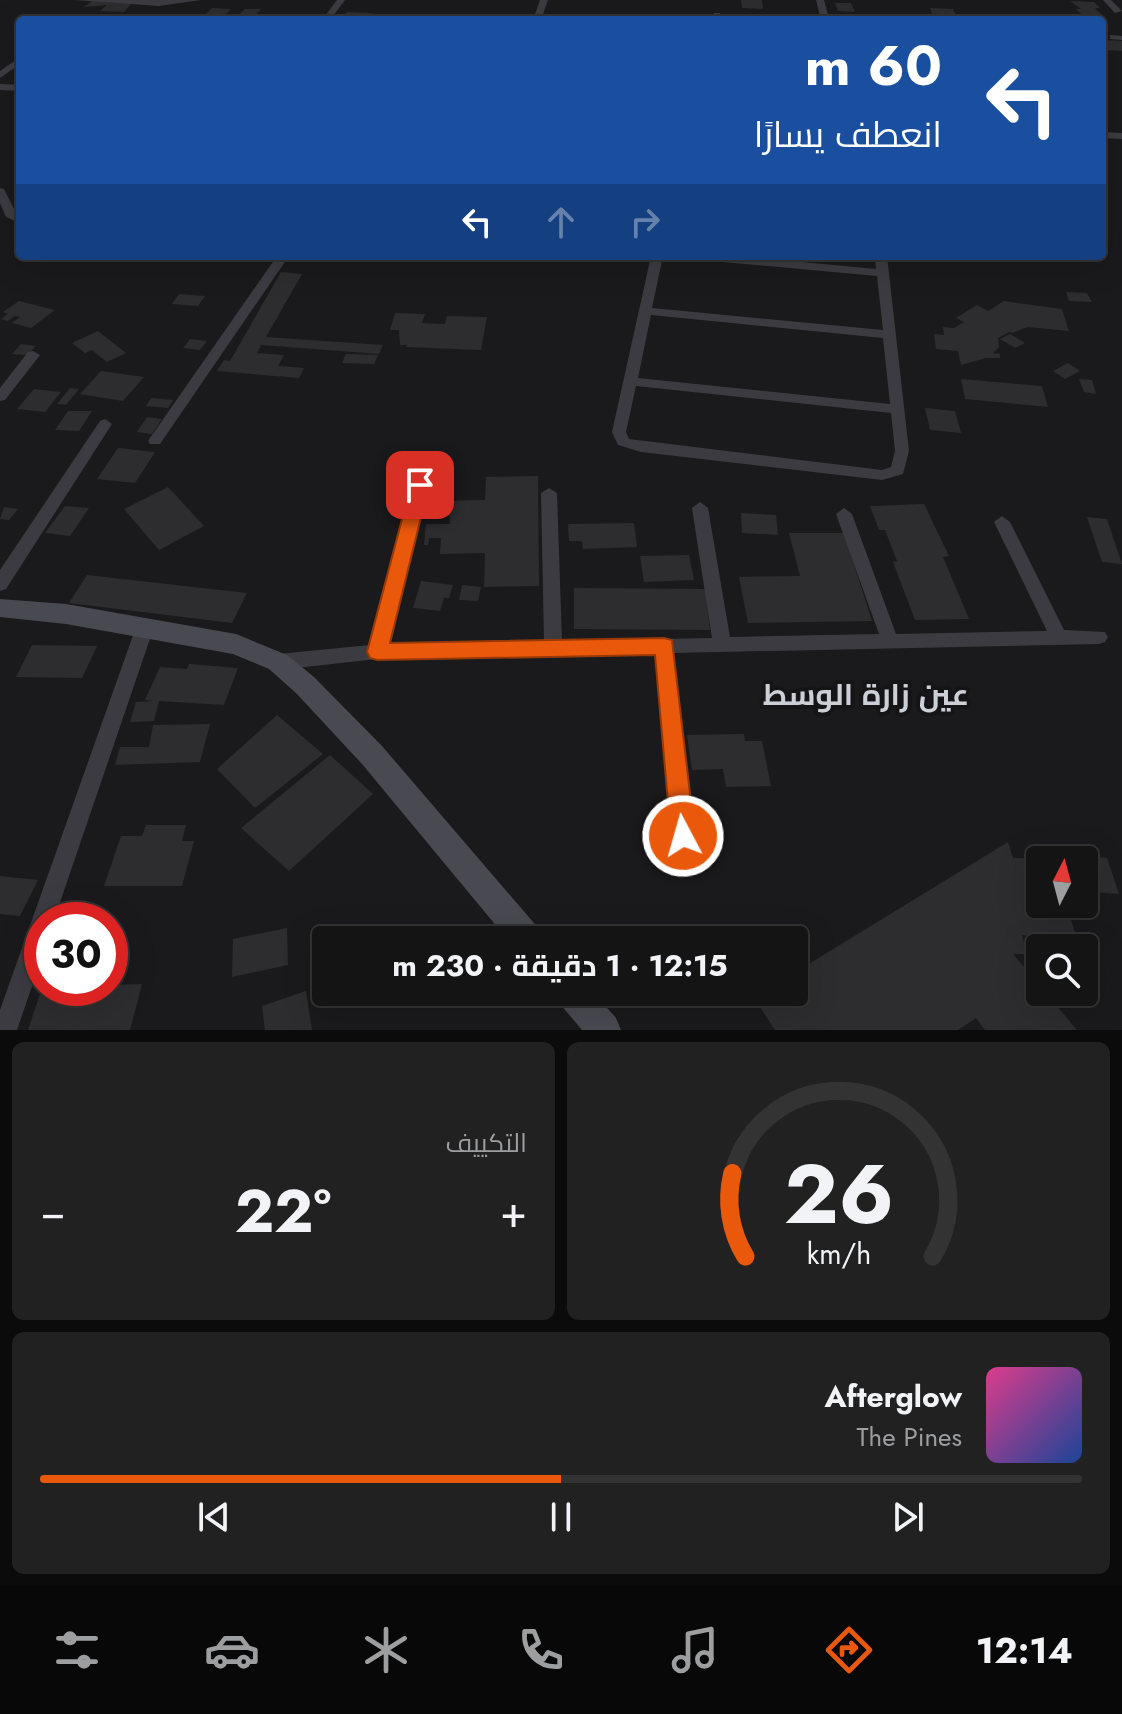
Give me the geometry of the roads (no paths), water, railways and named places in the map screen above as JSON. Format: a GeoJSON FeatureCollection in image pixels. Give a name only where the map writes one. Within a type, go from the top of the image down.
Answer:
{"type":"FeatureCollection","features":[{"type":"Feature","properties":{"kind":"main road"},"geometry":{"type":"LineString","coordinates":[[0,608],[66,614],[236,644],[278,662],[305,685],[372,755],[516,926]]}},
{"type":"Feature","properties":{"kind":"main road"},"geometry":{"type":"LineString","coordinates":[[584,1006],[604,1030]]}},
{"type":"Feature","properties":{"kind":"street"},"geometry":{"type":"LineString","coordinates":[[79,0],[159,4],[197,0]]}},
{"type":"Feature","properties":{"kind":"street"},"geometry":{"type":"LineString","coordinates":[[1107,0],[1118,11]]}},
{"type":"Feature","properties":{"kind":"street"},"geometry":{"type":"LineString","coordinates":[[0,191],[12,217],[16,218]]}},
{"type":"Feature","properties":{"kind":"street"},"geometry":{"type":"LineString","coordinates":[[155,441],[280,260]]}},
{"type":"Feature","properties":{"kind":"street"},"geometry":{"type":"LineString","coordinates":[[656,260],[619,432],[623,442],[631,446],[882,475],[892,474],[902,463],[881,260]]}},
{"type":"Feature","properties":{"kind":"street"},"geometry":{"type":"LineString","coordinates":[[744,260],[883,273]]}},
{"type":"Feature","properties":{"kind":"street"},"geometry":{"type":"LineString","coordinates":[[645,311],[890,335]]}},
{"type":"Feature","properties":{"kind":"street"},"geometry":{"type":"LineString","coordinates":[[0,397],[33,355]]}},
{"type":"Feature","properties":{"kind":"street"},"geometry":{"type":"LineString","coordinates":[[630,381],[898,409]]}},
{"type":"Feature","properties":{"kind":"street"},"geometry":{"type":"LineString","coordinates":[[0,584],[105,424]]}},
{"type":"Feature","properties":{"kind":"street"},"geometry":{"type":"LineString","coordinates":[[377,652],[420,485]]}},
{"type":"Feature","properties":{"kind":"street"},"geometry":{"type":"LineString","coordinates":[[549,493],[553,648]]}},
{"type":"Feature","properties":{"kind":"street"},"geometry":{"type":"LineString","coordinates":[[700,508],[722,645]]}},
{"type":"Feature","properties":{"kind":"street"},"geometry":{"type":"LineString","coordinates":[[844,514],[890,641]]}},
{"type":"Feature","properties":{"kind":"street"},"geometry":{"type":"LineString","coordinates":[[1002,522],[1059,638]]}},
{"type":"Feature","properties":{"kind":"street"},"geometry":{"type":"LineString","coordinates":[[50,902],[145,627]]}},
{"type":"Feature","properties":{"kind":"street"},"geometry":{"type":"LineString","coordinates":[[278,662],[377,652],[1099,637]]}},
{"type":"Feature","properties":{"kind":"street"},"geometry":{"type":"LineString","coordinates":[[664,646],[683,836]]}},
{"type":"Feature","properties":{"kind":"street"},"geometry":{"type":"LineString","coordinates":[[5,1030],[24,976]]}},
{"type":"Feature","properties":{"kind":"district","name":"عين زارة الوسط"},"geometry":{"type":"Point","coordinates":[866,695]}}]}
